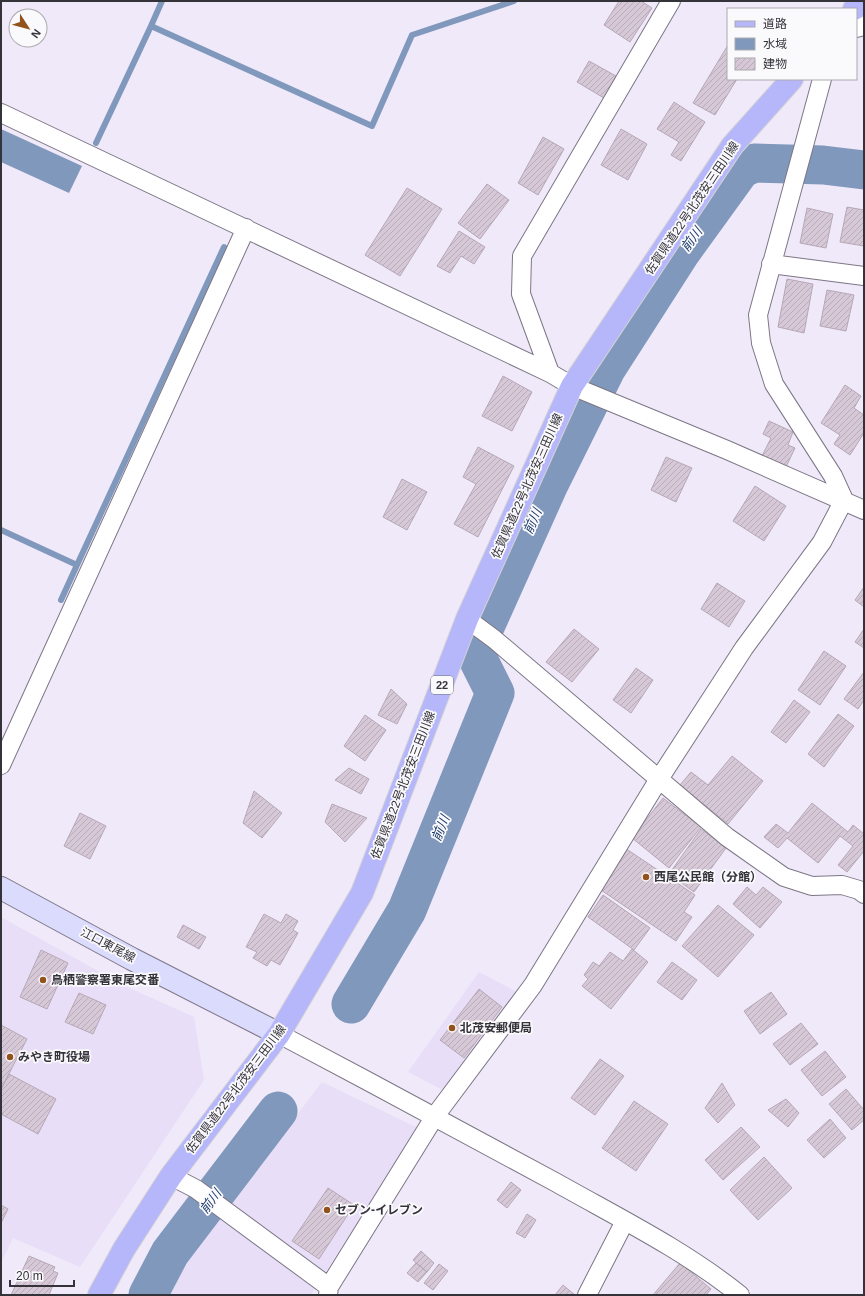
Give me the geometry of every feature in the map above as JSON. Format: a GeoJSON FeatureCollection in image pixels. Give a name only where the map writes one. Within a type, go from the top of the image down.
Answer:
{"type":"FeatureCollection","features":[{"type":"Feature","properties":{"kind":"main road","name":"佐賀県道22号北茂安三田川線"},"geometry":{"type":"LineString","coordinates":[[99,1295],[124,1249],[171,1176],[279,1034],[362,893],[467,619],[572,386],[732,146],[791,80]]}},
{"type":"Feature","properties":{"kind":"main road","name":"江口東尾線"},"geometry":{"type":"LineString","coordinates":[[1,888],[139,962],[279,1034]]}},
{"type":"Feature","properties":{"kind":"street"},"geometry":{"type":"LineString","coordinates":[[550,373],[522,294],[522,256],[671,1]]}},
{"type":"Feature","properties":{"kind":"street"},"geometry":{"type":"LineString","coordinates":[[822,80],[758,315],[761,343],[774,384],[833,476],[844,500]]}},
{"type":"Feature","properties":{"kind":"street"},"geometry":{"type":"LineString","coordinates":[[1,113],[550,373],[572,386],[727,450],[864,510]]}},
{"type":"Feature","properties":{"kind":"street"},"geometry":{"type":"LineString","coordinates":[[1,765],[246,228]]}},
{"type":"Feature","properties":{"kind":"street"},"geometry":{"type":"LineString","coordinates":[[771,264],[864,276]]}},
{"type":"Feature","properties":{"kind":"street"},"geometry":{"type":"LineString","coordinates":[[171,1176],[196,1189],[224,1208],[328,1291],[435,1116],[533,985],[658,779],[744,648],[822,542],[844,500]]}},
{"type":"Feature","properties":{"kind":"street"},"geometry":{"type":"LineString","coordinates":[[467,619],[494,639],[727,837],[784,877],[812,886],[842,885],[859,890],[864,894]]}},
{"type":"Feature","properties":{"kind":"street"},"geometry":{"type":"LineString","coordinates":[[279,1034],[435,1116],[625,1221],[714,1275],[740,1295]]}},
{"type":"Feature","properties":{"kind":"street"},"geometry":{"type":"LineString","coordinates":[[587,1295],[625,1221]]}},
{"type":"Feature","properties":{"kind":"shaded area"},"geometry":{"type":"Polygon","coordinates":[[[1,917],[125,986],[194,1017],[204,1080],[80,1267],[13,1238],[1,1263],[1,917]]]}},
{"type":"Feature","properties":{"kind":"shaded area"},"geometry":{"type":"Polygon","coordinates":[[[479,972],[517,992],[447,1092],[408,1072],[479,972]]]}},
{"type":"Feature","properties":{"kind":"shaded area"},"geometry":{"type":"Polygon","coordinates":[[[322,1082],[418,1128],[312,1293],[310,1295],[160,1295],[179,1262],[322,1082]]]}},
{"type":"Feature","properties":{"kind":"water"},"geometry":{"type":"Polygon","coordinates":[[[1,129],[82,166],[69,193],[1,162],[1,129]]]}},
{"type":"Feature","properties":{"kind":"building"},"geometry":{"type":"Polygon","coordinates":[[[619,1],[641,1],[652,8],[630,42],[604,25],[619,1]]]}},
{"type":"Feature","properties":{"kind":"building"},"geometry":{"type":"Polygon","coordinates":[[[727,47],[727,80],[736,80],[715,115],[693,103],[727,47]]]}},
{"type":"Feature","properties":{"kind":"building"},"geometry":{"type":"Polygon","coordinates":[[[589,61],[616,76],[604,98],[577,82],[589,61]]]}},
{"type":"Feature","properties":{"kind":"building"},"geometry":{"type":"Polygon","coordinates":[[[674,102],[705,122],[681,161],[671,155],[679,142],[657,129],[674,102]]]}},
{"type":"Feature","properties":{"kind":"building"},"geometry":{"type":"Polygon","coordinates":[[[621,129],[647,144],[628,180],[601,165],[621,129]]]}},
{"type":"Feature","properties":{"kind":"building"},"geometry":{"type":"Polygon","coordinates":[[[543,137],[564,149],[538,195],[518,183],[543,137]]]}},
{"type":"Feature","properties":{"kind":"building"},"geometry":{"type":"Polygon","coordinates":[[[487,184],[509,200],[480,239],[458,223],[487,184]]]}},
{"type":"Feature","properties":{"kind":"building"},"geometry":{"type":"Polygon","coordinates":[[[407,188],[442,209],[400,276],[365,255],[407,188]]]}},
{"type":"Feature","properties":{"kind":"building"},"geometry":{"type":"Polygon","coordinates":[[[847,207],[864,210],[864,246],[840,242],[847,207]]]}},
{"type":"Feature","properties":{"kind":"building"},"geometry":{"type":"Polygon","coordinates":[[[807,208],[833,214],[826,248],[800,243],[807,208]]]}},
{"type":"Feature","properties":{"kind":"building"},"geometry":{"type":"Polygon","coordinates":[[[459,231],[485,247],[474,264],[461,256],[450,273],[437,266],[459,231]]]}},
{"type":"Feature","properties":{"kind":"building"},"geometry":{"type":"Polygon","coordinates":[[[787,279],[813,284],[804,333],[778,327],[787,279]]]}},
{"type":"Feature","properties":{"kind":"building"},"geometry":{"type":"Polygon","coordinates":[[[827,290],[854,295],[846,331],[820,326],[827,290]]]}},
{"type":"Feature","properties":{"kind":"building"},"geometry":{"type":"Polygon","coordinates":[[[503,376],[532,392],[512,431],[482,416],[503,376]]]}},
{"type":"Feature","properties":{"kind":"building"},"geometry":{"type":"Polygon","coordinates":[[[845,385],[861,396],[854,408],[864,415],[864,433],[850,455],[834,444],[840,435],[821,423],[845,385]]]}},
{"type":"Feature","properties":{"kind":"building"},"geometry":{"type":"Polygon","coordinates":[[[769,421],[793,432],[788,445],[795,448],[786,467],[762,456],[771,438],[763,434],[769,421]]]}},
{"type":"Feature","properties":{"kind":"building"},"geometry":{"type":"Polygon","coordinates":[[[478,447],[514,466],[478,537],[454,524],[476,484],[463,477],[478,447]]]}},
{"type":"Feature","properties":{"kind":"building"},"geometry":{"type":"Polygon","coordinates":[[[666,457],[692,468],[676,502],[651,490],[666,457]]]}},
{"type":"Feature","properties":{"kind":"building"},"geometry":{"type":"Polygon","coordinates":[[[402,479],[427,492],[407,530],[383,517],[402,479]]]}},
{"type":"Feature","properties":{"kind":"building"},"geometry":{"type":"Polygon","coordinates":[[[755,486],[786,506],[764,541],[733,521],[755,486]]]}},
{"type":"Feature","properties":{"kind":"building"},"geometry":{"type":"Polygon","coordinates":[[[717,583],[745,601],[729,627],[701,609],[717,583]]]}},
{"type":"Feature","properties":{"kind":"building"},"geometry":{"type":"Polygon","coordinates":[[[864,587],[864,607],[855,600],[864,587]]]}},
{"type":"Feature","properties":{"kind":"building"},"geometry":{"type":"Polygon","coordinates":[[[574,629],[599,649],[572,682],[546,662],[574,629]]]}},
{"type":"Feature","properties":{"kind":"building"},"geometry":{"type":"Polygon","coordinates":[[[864,629],[864,648],[855,642],[864,629]]]}},
{"type":"Feature","properties":{"kind":"building"},"geometry":{"type":"Polygon","coordinates":[[[824,651],[846,666],[820,705],[798,690],[824,651]]]}},
{"type":"Feature","properties":{"kind":"building"},"geometry":{"type":"Polygon","coordinates":[[[636,668],[653,680],[631,713],[613,700],[636,668]]]}},
{"type":"Feature","properties":{"kind":"building"},"geometry":{"type":"Polygon","coordinates":[[[864,672],[864,700],[858,709],[844,699],[864,672]]]}},
{"type":"Feature","properties":{"kind":"building"},"geometry":{"type":"Polygon","coordinates":[[[391,689],[407,704],[397,724],[378,715],[391,689]]]}},
{"type":"Feature","properties":{"kind":"building"},"geometry":{"type":"Polygon","coordinates":[[[794,700],[810,712],[786,743],[771,732],[794,700]]]}},
{"type":"Feature","properties":{"kind":"building"},"geometry":{"type":"Polygon","coordinates":[[[838,714],[854,726],[824,767],[808,754],[838,714]]]}},
{"type":"Feature","properties":{"kind":"building"},"geometry":{"type":"Polygon","coordinates":[[[365,715],[386,730],[365,761],[344,746],[365,715]]]}},
{"type":"Feature","properties":{"kind":"building"},"geometry":{"type":"Polygon","coordinates":[[[732,756],[763,781],[728,824],[680,785],[691,772],[708,785],[732,756]]]}},
{"type":"Feature","properties":{"kind":"building"},"geometry":{"type":"Polygon","coordinates":[[[349,768],[369,779],[361,794],[335,780],[349,768]]]}},
{"type":"Feature","properties":{"kind":"building"},"geometry":{"type":"Polygon","coordinates":[[[254,791],[282,813],[262,838],[243,823],[254,791]]]}},
{"type":"Feature","properties":{"kind":"building"},"geometry":{"type":"Polygon","coordinates":[[[663,798],[701,827],[669,868],[632,838],[663,798]]]}},
{"type":"Feature","properties":{"kind":"building"},"geometry":{"type":"Polygon","coordinates":[[[812,803],[848,832],[853,825],[864,834],[864,851],[847,872],[838,865],[853,846],[840,836],[818,863],[787,838],[778,848],[764,837],[776,824],[788,833],[812,803]]]}},
{"type":"Feature","properties":{"kind":"building"},"geometry":{"type":"Polygon","coordinates":[[[332,804],[367,818],[345,842],[325,822],[332,804]]]}},
{"type":"Feature","properties":{"kind":"building"},"geometry":{"type":"Polygon","coordinates":[[[80,813],[106,826],[90,859],[64,846],[80,813]]]}},
{"type":"Feature","properties":{"kind":"building"},"geometry":{"type":"Polygon","coordinates":[[[701,829],[726,848],[694,892],[669,874],[701,829]]]}},
{"type":"Feature","properties":{"kind":"building"},"geometry":{"type":"Polygon","coordinates":[[[625,848],[695,895],[684,912],[692,917],[676,941],[598,888],[625,848]]]}},
{"type":"Feature","properties":{"kind":"building"},"geometry":{"type":"Polygon","coordinates":[[[747,887],[756,895],[763,887],[782,902],[760,928],[733,904],[747,887]]]}},
{"type":"Feature","properties":{"kind":"building"},"geometry":{"type":"Polygon","coordinates":[[[603,895],[650,928],[634,950],[588,917],[603,895]]]}},
{"type":"Feature","properties":{"kind":"building"},"geometry":{"type":"Polygon","coordinates":[[[718,905],[754,935],[718,977],[682,946],[718,905]]]}},
{"type":"Feature","properties":{"kind":"building"},"geometry":{"type":"Polygon","coordinates":[[[264,914],[281,923],[286,914],[298,921],[293,930],[298,933],[280,965],[271,960],[267,966],[253,958],[257,952],[246,947],[264,914]]]}},
{"type":"Feature","properties":{"kind":"building"},"geometry":{"type":"Polygon","coordinates":[[[183,925],[206,937],[199,949],[177,937],[183,925]]]}},
{"type":"Feature","properties":{"kind":"building"},"geometry":{"type":"Polygon","coordinates":[[[632,949],[648,962],[611,1009],[582,986],[588,979],[584,975],[593,962],[599,966],[610,952],[623,961],[632,949]]]}},
{"type":"Feature","properties":{"kind":"building"},"geometry":{"type":"Polygon","coordinates":[[[41,950],[68,963],[47,1009],[20,997],[41,950]]]}},
{"type":"Feature","properties":{"kind":"building"},"geometry":{"type":"Polygon","coordinates":[[[672,962],[697,980],[682,1000],[657,982],[672,962]]]}},
{"type":"Feature","properties":{"kind":"building"},"geometry":{"type":"Polygon","coordinates":[[[479,989],[502,1007],[464,1058],[440,1040],[479,989]]]}},
{"type":"Feature","properties":{"kind":"building"},"geometry":{"type":"Polygon","coordinates":[[[771,992],[787,1014],[760,1034],[744,1011],[771,992]]]}},
{"type":"Feature","properties":{"kind":"building"},"geometry":{"type":"Polygon","coordinates":[[[79,993],[106,1005],[93,1034],[65,1022],[79,993]]]}},
{"type":"Feature","properties":{"kind":"building"},"geometry":{"type":"Polygon","coordinates":[[[801,1023],[818,1044],[790,1065],[773,1044],[801,1023]]]}},
{"type":"Feature","properties":{"kind":"building","name":"みやき町役場"},"geometry":{"type":"Polygon","coordinates":[[[1,1025],[27,1039],[1,1089],[1,1025]]]}},
{"type":"Feature","properties":{"kind":"building"},"geometry":{"type":"Polygon","coordinates":[[[825,1051],[846,1077],[822,1096],[801,1070],[825,1051]]]}},
{"type":"Feature","properties":{"kind":"building"},"geometry":{"type":"Polygon","coordinates":[[[600,1059],[624,1076],[595,1115],[571,1098],[600,1059]]]}},
{"type":"Feature","properties":{"kind":"building"},"geometry":{"type":"Polygon","coordinates":[[[9,1074],[56,1099],[38,1134],[1,1114],[1,1089],[9,1074]]]}},
{"type":"Feature","properties":{"kind":"building"},"geometry":{"type":"Polygon","coordinates":[[[722,1083],[735,1105],[718,1123],[705,1108],[722,1083]]]}},
{"type":"Feature","properties":{"kind":"building"},"geometry":{"type":"Polygon","coordinates":[[[846,1089],[864,1110],[864,1120],[852,1130],[829,1104],[846,1089]]]}},
{"type":"Feature","properties":{"kind":"building"},"geometry":{"type":"Polygon","coordinates":[[[786,1099],[799,1113],[788,1127],[768,1110],[786,1099]]]}},
{"type":"Feature","properties":{"kind":"building"},"geometry":{"type":"Polygon","coordinates":[[[634,1101],[668,1124],[636,1171],[602,1148],[634,1101]]]}},
{"type":"Feature","properties":{"kind":"building"},"geometry":{"type":"Polygon","coordinates":[[[830,1119],[846,1138],[824,1158],[807,1140],[830,1119]]]}},
{"type":"Feature","properties":{"kind":"building"},"geometry":{"type":"Polygon","coordinates":[[[741,1127],[760,1147],[723,1180],[705,1160],[741,1127]]]}},
{"type":"Feature","properties":{"kind":"building"},"geometry":{"type":"Polygon","coordinates":[[[764,1157],[792,1188],[758,1220],[730,1190],[764,1157]]]}},
{"type":"Feature","properties":{"kind":"building"},"geometry":{"type":"Polygon","coordinates":[[[511,1182],[521,1190],[507,1208],[497,1200],[511,1182]]]}},
{"type":"Feature","properties":{"kind":"building"},"geometry":{"type":"Polygon","coordinates":[[[328,1188],[354,1205],[319,1259],[292,1241],[328,1188]]]}},
{"type":"Feature","properties":{"kind":"building"},"geometry":{"type":"Polygon","coordinates":[[[1,1205],[8,1209],[1,1223],[1,1205]]]}},
{"type":"Feature","properties":{"kind":"building"},"geometry":{"type":"Polygon","coordinates":[[[527,1214],[536,1220],[525,1238],[516,1233],[527,1214]]]}},
{"type":"Feature","properties":{"kind":"building"},"geometry":{"type":"Polygon","coordinates":[[[421,1251],[434,1263],[427,1272],[413,1260],[421,1251]]]}},
{"type":"Feature","properties":{"kind":"building"},"geometry":{"type":"Polygon","coordinates":[[[29,1256],[55,1267],[53,1271],[58,1273],[49,1295],[11,1295],[29,1256]]]}},
{"type":"Feature","properties":{"kind":"building"},"geometry":{"type":"Polygon","coordinates":[[[416,1263],[427,1272],[418,1282],[407,1273],[416,1263]]]}},
{"type":"Feature","properties":{"kind":"building"},"geometry":{"type":"Polygon","coordinates":[[[680,1263],[711,1289],[706,1295],[653,1295],[680,1263]]]}},
{"type":"Feature","properties":{"kind":"building"},"geometry":{"type":"Polygon","coordinates":[[[439,1264],[448,1271],[433,1290],[424,1283],[439,1264]]]}},
{"type":"Feature","properties":{"kind":"building"},"geometry":{"type":"Polygon","coordinates":[[[563,1285],[575,1295],[555,1295],[563,1285]]]}},
{"type":"Feature","properties":{"kind":"waterway"},"geometry":{"type":"LineString","coordinates":[[151,26],[162,1]]}},
{"type":"Feature","properties":{"kind":"waterway"},"geometry":{"type":"LineString","coordinates":[[96,143],[151,26],[372,126],[412,35],[514,1]]}},
{"type":"Feature","properties":{"kind":"waterway","name":"前川"},"geometry":{"type":"LineString","coordinates":[[351,1004],[407,910],[495,693],[474,651],[549,484],[606,369],[681,252],[741,169],[754,163],[823,165],[864,170]]}},
{"type":"Feature","properties":{"kind":"waterway"},"geometry":{"type":"LineString","coordinates":[[77,565],[224,247]]}},
{"type":"Feature","properties":{"kind":"waterway"},"geometry":{"type":"LineString","coordinates":[[1,530],[77,565],[61,600]]}},
{"type":"Feature","properties":{"kind":"waterway","name":"前川"},"geometry":{"type":"LineString","coordinates":[[148,1295],[170,1253],[278,1111]]}},
{"type":"Feature","properties":{"kind":"place","name":"西尾公民館（分館）"},"geometry":{"type":"Point","coordinates":[646,877]}},
{"type":"Feature","properties":{"kind":"place","name":"鳥栖警察署東尾交番"},"geometry":{"type":"Point","coordinates":[43,980]}},
{"type":"Feature","properties":{"kind":"place","name":"北茂安郵便局"},"geometry":{"type":"Point","coordinates":[452,1028]}},
{"type":"Feature","properties":{"kind":"place","name":"みやき町役場"},"geometry":{"type":"Point","coordinates":[10,1057]}},
{"type":"Feature","properties":{"kind":"place","name":"セブン-イレブン"},"geometry":{"type":"Point","coordinates":[327,1210]}}]}
